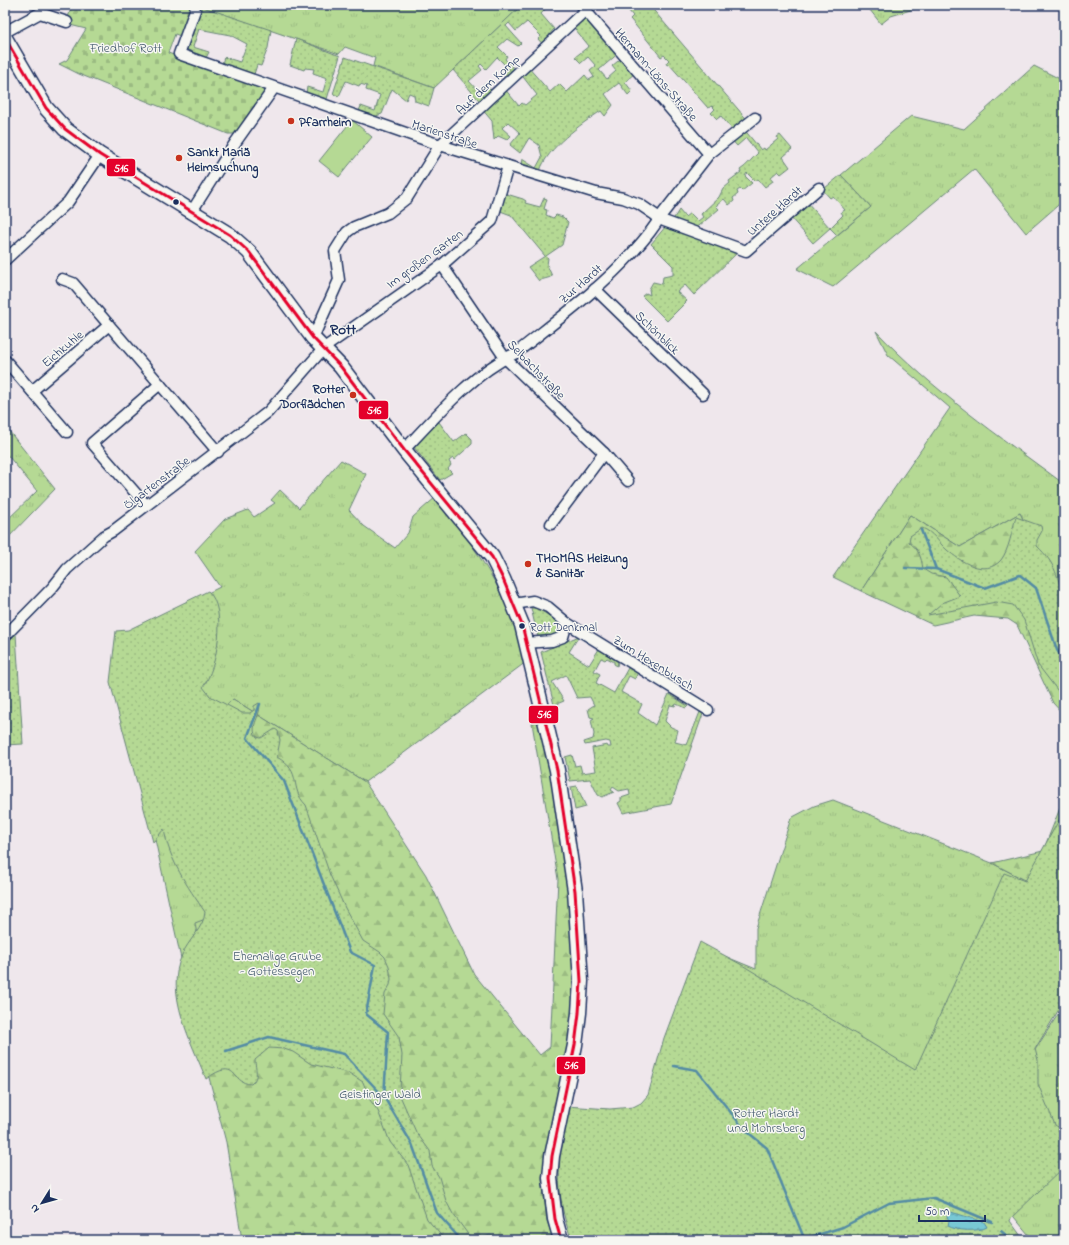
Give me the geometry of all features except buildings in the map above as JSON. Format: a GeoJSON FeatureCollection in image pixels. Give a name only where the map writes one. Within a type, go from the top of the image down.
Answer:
{"type":"FeatureCollection","features":[{"type":"Feature","properties":{"kind":"street","name":"Auf dem Komp"},"geometry":{"type":"LineString","coordinates":[[313,338],[339,280],[335,251],[347,232],[354,227],[388,213],[406,198],[440,145],[588,8]]}},
{"type":"Feature","properties":{"kind":"street","name":"Hermann-Löns-Straße"},"geometry":{"type":"LineString","coordinates":[[588,8],[709,154]]}},
{"type":"Feature","properties":{"kind":"street","name":"Marienstraße"},"geometry":{"type":"LineString","coordinates":[[195,10],[179,54],[440,145],[596,193],[623,198],[639,204],[664,221],[746,251]]}},
{"type":"Feature","properties":{"kind":"street"},"geometry":{"type":"LineString","coordinates":[[5,32],[40,13],[67,22]]}},
{"type":"Feature","properties":{"kind":"street"},"geometry":{"type":"LineString","coordinates":[[5,38],[46,108],[65,129],[100,155],[230,235],[249,252],[313,338],[341,367],[404,450],[492,557],[514,604],[526,643],[557,770],[575,891],[582,981],[575,1045],[552,1156],[550,1178],[552,1200],[561,1240]]}},
{"type":"Feature","properties":{"kind":"street"},"geometry":{"type":"LineString","coordinates":[[192,211],[231,149],[274,88]]}},
{"type":"Feature","properties":{"kind":"street","name":"Zur Hardt"},"geometry":{"type":"LineString","coordinates":[[404,450],[470,384],[505,358],[516,353],[594,290],[654,229],[660,217],[709,154],[755,118]]}},
{"type":"Feature","properties":{"kind":"street"},"geometry":{"type":"LineString","coordinates":[[5,260],[68,202],[100,155]]}},
{"type":"Feature","properties":{"kind":"street","name":"Im großen Garten"},"geometry":{"type":"LineString","coordinates":[[324,348],[442,265],[492,221],[508,166]]}},
{"type":"Feature","properties":{"kind":"street","name":"Untere Hardt"},"geometry":{"type":"LineString","coordinates":[[746,251],[819,188]]}},
{"type":"Feature","properties":{"kind":"street","name":"Selbachstraße"},"geometry":{"type":"LineString","coordinates":[[442,265],[505,358],[604,453],[628,481]]}},
{"type":"Feature","properties":{"kind":"street"},"geometry":{"type":"LineString","coordinates":[[62,279],[73,283],[218,452]]}},
{"type":"Feature","properties":{"kind":"street","name":"Schönblick"},"geometry":{"type":"LineString","coordinates":[[594,290],[703,394]]}},
{"type":"Feature","properties":{"kind":"street","name":"Eichkuhle"},"geometry":{"type":"LineString","coordinates":[[32,391],[109,325]]}},
{"type":"Feature","properties":{"kind":"street","name":"Ölgartenstraße"},"geometry":{"type":"LineString","coordinates":[[5,636],[52,588],[67,569],[104,536],[218,452],[268,412],[324,348]]}},
{"type":"Feature","properties":{"kind":"street"},"geometry":{"type":"LineString","coordinates":[[5,360],[67,432]]}},
{"type":"Feature","properties":{"kind":"street"},"geometry":{"type":"LineString","coordinates":[[146,505],[92,443],[160,384]]}},
{"type":"Feature","properties":{"kind":"street"},"geometry":{"type":"LineString","coordinates":[[551,524],[604,453]]}},
{"type":"Feature","properties":{"kind":"street","name":"Zum Hexenbusch"},"geometry":{"type":"LineString","coordinates":[[514,604],[533,601],[548,607],[566,623],[708,710]]}},
{"type":"Feature","properties":{"kind":"street"},"geometry":{"type":"LineString","coordinates":[[526,643],[552,641],[563,637],[566,623]]}},
{"type":"Feature","properties":{"kind":"green space","name":"Friedhof Rott"},"geometry":{"type":"Polygon","coordinates":[[[72,5],[194,5],[183,37],[175,34],[168,53],[266,88],[267,94],[238,134],[228,134],[79,74],[59,64],[67,60],[86,29],[66,24],[72,5]]]}},
{"type":"Feature","properties":{"kind":"green space"},"geometry":{"type":"Polygon","coordinates":[[[522,5],[434,88],[373,66],[375,58],[345,47],[339,54],[200,6],[522,5]]]}},
{"type":"Feature","properties":{"kind":"green space"},"geometry":{"type":"Polygon","coordinates":[[[522,5],[546,5],[546,8],[541,14],[554,29],[549,35],[553,40],[545,47],[538,39],[541,36],[527,22],[516,31],[509,23],[506,26],[521,43],[518,46],[507,39],[498,47],[507,56],[505,59],[518,73],[510,81],[504,74],[509,69],[497,57],[486,69],[481,64],[479,66],[482,70],[469,81],[478,91],[485,87],[483,85],[485,84],[495,94],[483,105],[453,70],[522,5]]]}},
{"type":"Feature","properties":{"kind":"green space"},"geometry":{"type":"Polygon","coordinates":[[[624,5],[649,5],[749,122],[735,133],[721,116],[717,119],[711,113],[715,109],[712,106],[708,108],[669,64],[667,65],[666,63],[669,60],[664,55],[661,57],[630,19],[633,16],[624,5]]]}},
{"type":"Feature","properties":{"kind":"green space"},"geometry":{"type":"Polygon","coordinates":[[[866,5],[927,5],[891,16],[881,24],[866,5]]]}},
{"type":"Feature","properties":{"kind":"green space"},"geometry":{"type":"Polygon","coordinates":[[[200,6],[271,30],[268,48],[261,66],[257,65],[254,74],[222,64],[224,57],[240,62],[247,44],[230,35],[199,29],[193,47],[209,52],[206,58],[186,49],[200,6]]]}},
{"type":"Feature","properties":{"kind":"green space"},"geometry":{"type":"Polygon","coordinates":[[[585,12],[620,52],[599,70],[607,79],[616,71],[612,66],[624,56],[637,71],[625,82],[632,91],[628,95],[619,83],[605,94],[613,105],[605,116],[601,111],[566,137],[550,154],[540,171],[520,169],[522,159],[536,168],[542,157],[539,145],[529,138],[520,153],[510,145],[520,133],[508,122],[502,128],[511,136],[507,140],[498,136],[494,140],[492,121],[481,108],[504,88],[519,106],[522,103],[525,105],[537,95],[520,73],[527,66],[550,92],[559,84],[567,92],[585,75],[589,80],[594,77],[590,71],[596,66],[588,57],[581,63],[575,57],[589,46],[571,24],[585,12]]]}},
{"type":"Feature","properties":{"kind":"green space"},"geometry":{"type":"Polygon","coordinates":[[[296,39],[340,56],[327,99],[306,93],[307,87],[323,92],[327,78],[313,73],[314,69],[305,68],[304,70],[290,65],[296,39]]]}},
{"type":"Feature","properties":{"kind":"green space"},"geometry":{"type":"Polygon","coordinates":[[[345,57],[434,88],[429,106],[415,101],[414,95],[409,93],[406,100],[392,89],[382,114],[376,116],[359,111],[361,106],[375,111],[380,95],[366,90],[367,86],[360,84],[359,86],[346,81],[339,96],[333,94],[345,57]]]}},
{"type":"Feature","properties":{"kind":"green space"},"geometry":{"type":"Polygon","coordinates":[[[1034,66],[1064,81],[1064,200],[1026,233],[974,169],[833,287],[797,269],[871,207],[841,175],[911,116],[964,129],[1034,66]]]}},
{"type":"Feature","properties":{"kind":"green space"},"geometry":{"type":"Polygon","coordinates":[[[352,120],[372,137],[339,177],[319,161],[352,120]]]}},
{"type":"Feature","properties":{"kind":"green space"},"geometry":{"type":"Polygon","coordinates":[[[743,128],[761,150],[764,148],[765,150],[778,139],[777,137],[780,135],[792,149],[783,157],[790,167],[781,174],[778,171],[771,177],[773,181],[765,187],[758,179],[755,181],[747,173],[745,176],[752,183],[742,191],[740,189],[737,191],[738,194],[733,198],[734,201],[729,205],[724,199],[716,206],[719,209],[693,231],[671,223],[679,210],[685,217],[690,213],[698,221],[703,217],[701,214],[719,197],[723,189],[730,183],[729,181],[741,172],[740,170],[758,153],[746,138],[737,146],[730,138],[743,128]]]}},
{"type":"Feature","properties":{"kind":"green space"},"geometry":{"type":"Polygon","coordinates":[[[841,175],[871,207],[837,235],[830,228],[843,215],[841,212],[845,210],[833,196],[830,198],[821,188],[823,185],[825,188],[841,175]]]}},
{"type":"Feature","properties":{"kind":"green space"},"geometry":{"type":"Polygon","coordinates":[[[500,192],[523,199],[526,201],[525,203],[540,207],[544,198],[547,199],[544,209],[547,210],[546,215],[553,218],[556,215],[563,217],[568,222],[562,245],[546,256],[548,258],[547,265],[552,276],[539,281],[528,267],[545,256],[511,215],[495,209],[500,192]]]}},
{"type":"Feature","properties":{"kind":"green space"},"geometry":{"type":"Polygon","coordinates":[[[806,201],[830,228],[813,243],[789,216],[806,201]]]}},
{"type":"Feature","properties":{"kind":"green space"},"geometry":{"type":"Polygon","coordinates":[[[666,226],[738,252],[694,295],[685,285],[677,292],[687,301],[667,321],[642,296],[646,293],[650,295],[649,289],[653,282],[662,284],[663,277],[673,275],[673,266],[651,244],[666,226]]]}},
{"type":"Feature","properties":{"kind":"green space"},"geometry":{"type":"Polygon","coordinates":[[[876,331],[898,353],[943,393],[1064,484],[1064,603],[1020,513],[960,547],[910,515],[861,591],[833,577],[950,408],[888,355],[876,331]]]}},
{"type":"Feature","properties":{"kind":"green space"},"geometry":{"type":"Polygon","coordinates":[[[439,422],[454,442],[466,433],[472,439],[472,444],[454,460],[453,458],[449,461],[451,465],[448,469],[452,473],[440,480],[413,446],[439,422]]]}},
{"type":"Feature","properties":{"kind":"green space"},"geometry":{"type":"Polygon","coordinates":[[[5,426],[55,489],[5,541],[5,522],[37,491],[5,452],[5,426]]]}},
{"type":"Feature","properties":{"kind":"green space"},"geometry":{"type":"Polygon","coordinates":[[[341,460],[366,474],[349,510],[364,526],[395,548],[408,533],[413,517],[436,497],[478,554],[502,595],[512,616],[526,662],[365,782],[233,699],[289,809],[201,960],[197,1032],[141,775],[129,632],[220,587],[195,551],[225,519],[248,510],[254,517],[275,503],[271,500],[280,490],[299,508],[341,460]]]}},
{"type":"Feature","properties":{"kind":"green space"},"geometry":{"type":"Polygon","coordinates":[[[1020,513],[1064,603],[1064,715],[1053,703],[1017,625],[1008,619],[974,616],[933,625],[861,591],[910,515],[960,547],[1020,513]]]}},
{"type":"Feature","properties":{"kind":"green space"},"geometry":{"type":"Polygon","coordinates":[[[1016,517],[1041,526],[1042,531],[1037,540],[1037,546],[1052,565],[1060,586],[1064,603],[1064,699],[1038,665],[1024,620],[1013,605],[996,602],[928,615],[942,603],[960,596],[946,577],[931,574],[923,569],[919,554],[909,542],[910,536],[922,528],[929,532],[947,550],[959,559],[973,566],[988,568],[995,565],[1004,556],[1016,517]]]}},
{"type":"Feature","properties":{"kind":"green space","name":"Ehemalige Grube - Gottessegen"},"geometry":{"type":"Polygon","coordinates":[[[208,591],[214,600],[218,611],[219,624],[216,653],[208,678],[203,687],[210,696],[242,713],[250,713],[254,710],[254,706],[259,703],[260,707],[254,729],[257,737],[261,738],[275,729],[278,731],[280,740],[277,757],[285,763],[293,774],[298,792],[306,805],[330,875],[345,908],[363,941],[380,952],[385,957],[389,966],[391,979],[390,985],[385,994],[383,1014],[399,1037],[402,1055],[400,1089],[401,1098],[416,1132],[430,1151],[432,1166],[439,1177],[446,1201],[453,1214],[470,1237],[480,1239],[490,1235],[498,1240],[445,1240],[427,1219],[408,1165],[390,1142],[378,1111],[370,1100],[363,1082],[349,1073],[311,1064],[293,1052],[284,1049],[269,1048],[255,1060],[256,1076],[251,1084],[244,1083],[229,1070],[216,1073],[206,1079],[182,1018],[176,985],[177,970],[182,955],[199,929],[205,912],[174,862],[166,840],[164,829],[153,842],[110,682],[116,631],[128,630],[208,591]]]}},
{"type":"Feature","properties":{"kind":"green space"},"geometry":{"type":"Polygon","coordinates":[[[531,608],[536,608],[559,621],[561,628],[559,634],[549,638],[538,638],[531,608]]]}},
{"type":"Feature","properties":{"kind":"green space"},"geometry":{"type":"Polygon","coordinates":[[[16,634],[23,744],[5,745],[5,644],[16,634]]]}},
{"type":"Feature","properties":{"kind":"green space"},"geometry":{"type":"Polygon","coordinates":[[[579,636],[569,652],[589,665],[599,649],[618,662],[617,666],[614,662],[607,658],[605,660],[601,658],[594,671],[600,674],[596,683],[614,693],[628,668],[638,672],[635,679],[629,676],[621,692],[642,704],[638,713],[655,725],[669,694],[688,706],[686,708],[676,704],[675,706],[670,705],[665,721],[671,727],[678,730],[675,742],[687,745],[700,712],[703,714],[671,804],[623,813],[618,803],[621,801],[621,798],[630,795],[629,789],[619,791],[613,787],[611,790],[614,792],[602,797],[598,795],[590,779],[570,781],[565,757],[572,755],[575,766],[580,765],[582,773],[596,771],[592,748],[607,745],[608,747],[611,747],[610,742],[606,741],[585,745],[584,742],[593,739],[594,734],[591,720],[594,718],[590,717],[588,709],[594,705],[590,697],[577,698],[566,675],[552,682],[564,701],[554,705],[541,652],[579,636]]]}},
{"type":"Feature","properties":{"kind":"green space","name":"Geistinger Wald"},"geometry":{"type":"Polygon","coordinates":[[[233,699],[365,782],[426,875],[474,974],[540,1055],[550,1047],[558,879],[532,723],[541,721],[557,787],[575,928],[576,984],[567,1054],[542,1179],[547,1221],[554,1240],[242,1240],[226,1142],[197,1032],[201,960],[195,923],[307,880],[168,760],[233,699]]]}},
{"type":"Feature","properties":{"kind":"green space"},"geometry":{"type":"Polygon","coordinates":[[[577,786],[586,807],[575,810],[571,787],[577,786]]]}},
{"type":"Feature","properties":{"kind":"green space"},"geometry":{"type":"Polygon","coordinates":[[[1064,798],[1064,900],[992,863],[1043,851],[1064,798]]]}},
{"type":"Feature","properties":{"kind":"green space"},"geometry":{"type":"Polygon","coordinates":[[[833,800],[992,863],[1034,885],[896,1110],[692,1033],[674,1013],[700,946],[756,969],[756,928],[791,818],[814,806],[833,800]]]}},
{"type":"Feature","properties":{"kind":"green space","name":"Rotter Hardt und Mohrsberg"},"geometry":{"type":"Polygon","coordinates":[[[1064,811],[1064,1001],[1035,1049],[1038,1060],[1038,1084],[1055,1125],[1064,1131],[1064,1167],[1011,1218],[1010,1221],[1024,1240],[572,1240],[562,1206],[559,1173],[561,1141],[566,1106],[610,1109],[633,1107],[641,1103],[648,1095],[664,1038],[700,942],[742,965],[915,1070],[1004,873],[1025,881],[1064,811]]]}},
{"type":"Feature","properties":{"kind":"green space"},"geometry":{"type":"Polygon","coordinates":[[[1064,1005],[1064,1240],[1033,1240],[1014,1217],[979,1137],[1064,1005]]]}},
{"type":"Feature","properties":{"kind":"water"},"geometry":{"type":"Polygon","coordinates":[[[951,1212],[984,1222],[987,1227],[979,1230],[962,1230],[952,1228],[948,1226],[949,1221],[947,1216],[951,1212]]]}},
{"type":"Feature","properties":{"kind":"waterway"},"geometry":{"type":"LineString","coordinates":[[921,530],[936,569],[985,588],[1020,575],[1036,588],[1057,650],[1064,661]]}},
{"type":"Feature","properties":{"kind":"waterway"},"geometry":{"type":"LineString","coordinates":[[905,568],[936,569]]}},
{"type":"Feature","properties":{"kind":"waterway"},"geometry":{"type":"LineString","coordinates":[[260,704],[247,738],[284,781],[350,952],[375,965],[366,1014],[388,1032],[384,1097]]}},
{"type":"Feature","properties":{"kind":"waterway"},"geometry":{"type":"LineString","coordinates":[[226,1051],[269,1037],[344,1054],[384,1097],[412,1144],[437,1213],[461,1240]]}},
{"type":"Feature","properties":{"kind":"waterway"},"geometry":{"type":"LineString","coordinates":[[674,1066],[697,1070],[744,1129],[767,1148],[804,1238]]}},
{"type":"Feature","properties":{"kind":"waterway"},"geometry":{"type":"LineString","coordinates":[[801,1240],[843,1227],[889,1203],[934,1198],[992,1222]]}},
{"type":"Feature","properties":{"kind":"waterway"},"geometry":{"type":"LineString","coordinates":[[1001,1231],[1012,1240]]}},
{"type":"Feature","properties":{"kind":"transit line","name":"516"},"geometry":{"type":"LineString","coordinates":[[5,38],[46,108],[65,129],[100,155],[230,235],[249,252],[313,338],[341,367],[404,450],[492,557],[503,579],[522,625],[557,770],[575,891],[581,981],[579,1013],[575,1045],[552,1156],[550,1178],[555,1219],[561,1240]]}},
{"type":"Feature","properties":{"kind":"place","name":"Pfarrheim"},"geometry":{"type":"Point","coordinates":[291,121]}},
{"type":"Feature","properties":{"kind":"place","name":"Sankt Mariä Heimsuchung"},"geometry":{"type":"Point","coordinates":[179,158]}},
{"type":"Feature","properties":{"kind":"place","name":"Rotter Dorflädchen"},"geometry":{"type":"Point","coordinates":[353,395]}},
{"type":"Feature","properties":{"kind":"place","name":"THOMAS Heizung & Sanitär"},"geometry":{"type":"Point","coordinates":[528,564]}},
{"type":"Feature","properties":{"kind":"place","name":"Rott Denkmal"},"geometry":{"type":"Point","coordinates":[522,626]}},
{"type":"Feature","properties":{"kind":"district","name":"Rott"},"geometry":{"type":"Point","coordinates":[343,329]}}]}
